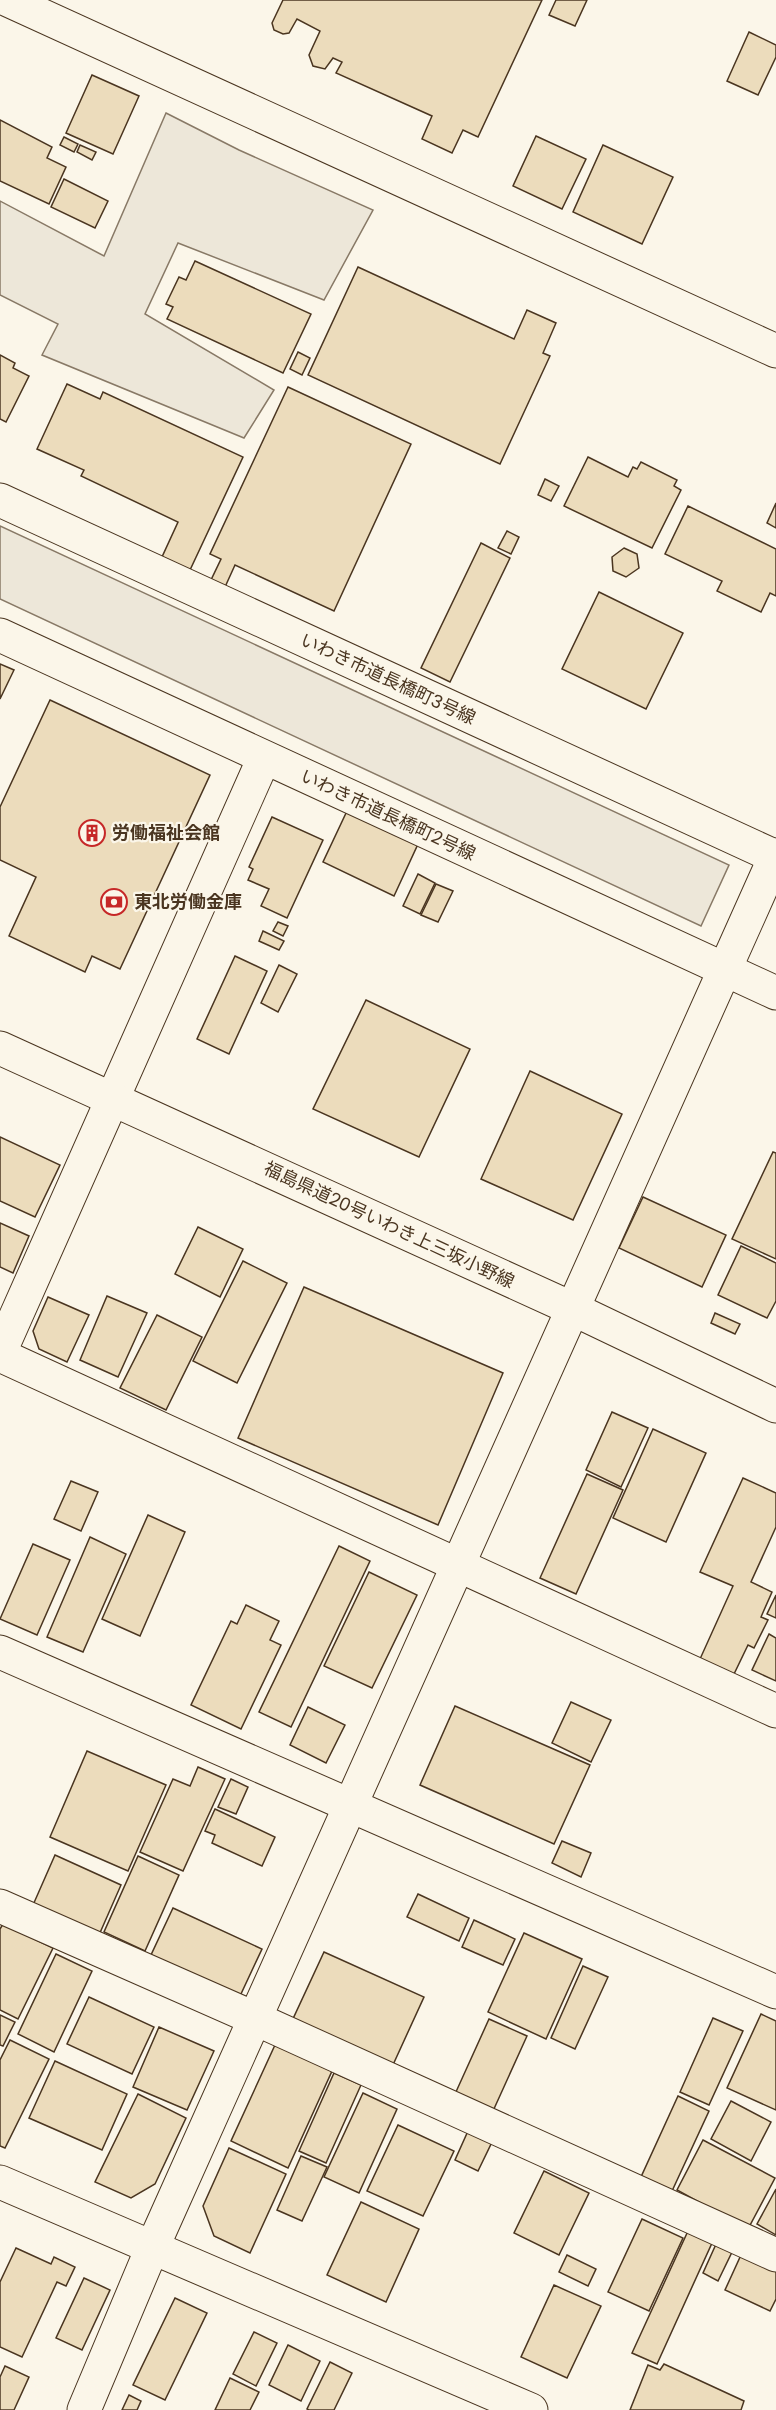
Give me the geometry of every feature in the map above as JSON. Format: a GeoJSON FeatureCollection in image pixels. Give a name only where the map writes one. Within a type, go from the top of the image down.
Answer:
{"type":"FeatureCollection","features":[{"type":"Feature","properties":{"kind":"street"},"geometry":{"type":"LineString","coordinates":[[8,0],[776,351]]}},
{"type":"Feature","properties":{"kind":"street","name":"いわき市道長橋町3号線"},"geometry":{"type":"LineString","coordinates":[[0,500],[776,856]]}},
{"type":"Feature","properties":{"kind":"street","name":"いわき市道長橋町2号線"},"geometry":{"type":"LineString","coordinates":[[0,635],[776,993]]}},
{"type":"Feature","properties":{"kind":"street"},"geometry":{"type":"LineString","coordinates":[[264,758],[0,1354],[776,1711]]}},
{"type":"Feature","properties":{"kind":"street"},"geometry":{"type":"LineString","coordinates":[[84,2410],[153,2246],[459,1564],[571,1308],[776,856]]}},
{"type":"Feature","properties":{"kind":"street","name":"福島県道20号いわき上三坂小野線"},"geometry":{"type":"LineString","coordinates":[[0,1048],[571,1308],[776,1406]]}},
{"type":"Feature","properties":{"kind":"street"},"geometry":{"type":"LineString","coordinates":[[0,1652],[776,1992]]}},
{"type":"Feature","properties":{"kind":"street"},"geometry":{"type":"LineString","coordinates":[[0,1906],[256,2019],[776,2255]]}},
{"type":"Feature","properties":{"kind":"street"},"geometry":{"type":"LineString","coordinates":[[0,2182],[531,2410]]}},
{"type":"Feature","properties":{"kind":"shaded area"},"geometry":{"type":"Polygon","coordinates":[[[166,113],[239,150],[373,210],[324,300],[178,243],[145,314],[274,390],[244,438],[42,355],[58,324],[0,295],[0,201],[104,256],[166,113]]]}},
{"type":"Feature","properties":{"kind":"shaded area"},"geometry":{"type":"Polygon","coordinates":[[[0,526],[729,865],[701,926],[0,599],[0,526]]]}},
{"type":"Feature","properties":{"kind":"building"},"geometry":{"type":"Polygon","coordinates":[[[283,0],[542,0],[478,137],[463,130],[452,153],[422,139],[432,116],[336,73],[342,62],[333,58],[325,69],[313,66],[309,55],[320,31],[297,19],[289,33],[283,34],[274,30],[272,23],[283,0]]]}},
{"type":"Feature","properties":{"kind":"building"},"geometry":{"type":"Polygon","coordinates":[[[556,0],[587,0],[575,26],[549,15],[556,0]]]}},
{"type":"Feature","properties":{"kind":"building"},"geometry":{"type":"Polygon","coordinates":[[[749,32],[776,45],[776,57],[758,95],[727,81],[749,32]]]}},
{"type":"Feature","properties":{"kind":"building"},"geometry":{"type":"Polygon","coordinates":[[[92,75],[139,96],[113,154],[66,133],[92,75]]]}},
{"type":"Feature","properties":{"kind":"building"},"geometry":{"type":"Polygon","coordinates":[[[0,120],[52,147],[47,158],[66,167],[49,204],[0,181],[0,120]]]}},
{"type":"Feature","properties":{"kind":"building"},"geometry":{"type":"Polygon","coordinates":[[[536,136],[586,159],[562,209],[513,186],[536,136]]]}},
{"type":"Feature","properties":{"kind":"building"},"geometry":{"type":"Polygon","coordinates":[[[64,137],[78,144],[74,152],[60,145],[64,137]]]}},
{"type":"Feature","properties":{"kind":"building"},"geometry":{"type":"Polygon","coordinates":[[[80,145],[96,152],[92,160],[77,152],[80,145]]]}},
{"type":"Feature","properties":{"kind":"building"},"geometry":{"type":"Polygon","coordinates":[[[603,145],[673,177],[642,244],[573,212],[603,145]]]}},
{"type":"Feature","properties":{"kind":"building"},"geometry":{"type":"Polygon","coordinates":[[[64,179],[108,201],[95,228],[51,207],[64,179]]]}},
{"type":"Feature","properties":{"kind":"building"},"geometry":{"type":"Polygon","coordinates":[[[195,261],[311,314],[283,373],[167,319],[173,307],[166,304],[179,277],[186,280],[195,261]]]}},
{"type":"Feature","properties":{"kind":"building"},"geometry":{"type":"Polygon","coordinates":[[[358,267],[514,339],[527,310],[556,323],[543,353],[550,356],[500,464],[308,375],[358,267]]]}},
{"type":"Feature","properties":{"kind":"building"},"geometry":{"type":"Polygon","coordinates":[[[298,352],[310,358],[302,375],[290,369],[298,352]]]}},
{"type":"Feature","properties":{"kind":"building"},"geometry":{"type":"Polygon","coordinates":[[[0,355],[15,363],[13,368],[29,376],[6,422],[0,419],[0,355]]]}},
{"type":"Feature","properties":{"kind":"building"},"geometry":{"type":"Polygon","coordinates":[[[67,384],[100,399],[103,392],[243,457],[190,570],[162,557],[178,522],[81,476],[84,470],[37,449],[67,384]]]}},
{"type":"Feature","properties":{"kind":"building"},"geometry":{"type":"Polygon","coordinates":[[[288,387],[411,444],[334,611],[235,565],[225,587],[211,580],[221,559],[210,554],[288,387]]]}},
{"type":"Feature","properties":{"kind":"building"},"geometry":{"type":"Polygon","coordinates":[[[588,457],[628,477],[633,467],[637,469],[641,462],[677,480],[674,486],[681,490],[652,548],[564,506],[588,457]]]}},
{"type":"Feature","properties":{"kind":"building"},"geometry":{"type":"Polygon","coordinates":[[[545,479],[559,486],[551,501],[538,495],[545,479]]]}},
{"type":"Feature","properties":{"kind":"building"},"geometry":{"type":"Polygon","coordinates":[[[776,503],[776,528],[767,523],[776,503]]]}},
{"type":"Feature","properties":{"kind":"building"},"geometry":{"type":"Polygon","coordinates":[[[688,506],[776,549],[776,596],[770,593],[761,612],[717,591],[722,581],[665,554],[688,506]]]}},
{"type":"Feature","properties":{"kind":"building"},"geometry":{"type":"Polygon","coordinates":[[[507,531],[519,537],[511,554],[498,548],[507,531]]]}},
{"type":"Feature","properties":{"kind":"building"},"geometry":{"type":"Polygon","coordinates":[[[481,543],[510,558],[450,682],[421,668],[481,543]]]}},
{"type":"Feature","properties":{"kind":"building"},"geometry":{"type":"Polygon","coordinates":[[[624,548],[637,554],[639,568],[626,577],[613,571],[612,557],[624,548]]]}},
{"type":"Feature","properties":{"kind":"building"},"geometry":{"type":"Polygon","coordinates":[[[599,592],[683,633],[646,709],[562,669],[599,592]]]}},
{"type":"Feature","properties":{"kind":"building"},"geometry":{"type":"Polygon","coordinates":[[[0,664],[14,670],[0,699],[0,664]]]}},
{"type":"Feature","properties":{"kind":"building","name":"労働福祉会館"},"geometry":{"type":"Polygon","coordinates":[[[50,700],[210,775],[120,969],[92,956],[85,972],[9,936],[36,877],[0,860],[0,807],[50,700]]]}},
{"type":"Feature","properties":{"kind":"building"},"geometry":{"type":"Polygon","coordinates":[[[347,811],[418,844],[394,896],[323,862],[347,811]]]}},
{"type":"Feature","properties":{"kind":"building"},"geometry":{"type":"Polygon","coordinates":[[[272,817],[323,840],[287,918],[261,906],[269,889],[248,880],[253,869],[249,867],[272,817]]]}},
{"type":"Feature","properties":{"kind":"building"},"geometry":{"type":"Polygon","coordinates":[[[418,874],[435,883],[420,914],[403,906],[418,874]]]}},
{"type":"Feature","properties":{"kind":"building"},"geometry":{"type":"Polygon","coordinates":[[[436,884],[453,891],[438,922],[421,915],[436,884]]]}},
{"type":"Feature","properties":{"kind":"building"},"geometry":{"type":"Polygon","coordinates":[[[278,922],[288,926],[283,936],[273,931],[278,922]]]}},
{"type":"Feature","properties":{"kind":"building"},"geometry":{"type":"Polygon","coordinates":[[[263,931],[284,941],[279,950],[259,941],[263,931]]]}},
{"type":"Feature","properties":{"kind":"building"},"geometry":{"type":"Polygon","coordinates":[[[235,956],[267,971],[229,1054],[197,1039],[235,956]]]}},
{"type":"Feature","properties":{"kind":"building"},"geometry":{"type":"Polygon","coordinates":[[[279,965],[297,974],[278,1012],[261,1003],[279,965]]]}},
{"type":"Feature","properties":{"kind":"building"},"geometry":{"type":"Polygon","coordinates":[[[366,1000],[470,1049],[419,1157],[313,1109],[366,1000]]]}},
{"type":"Feature","properties":{"kind":"building"},"geometry":{"type":"Polygon","coordinates":[[[530,1071],[622,1114],[573,1220],[481,1179],[530,1071]]]}},
{"type":"Feature","properties":{"kind":"building"},"geometry":{"type":"Polygon","coordinates":[[[0,1137],[60,1165],[35,1217],[0,1201],[0,1137]]]}},
{"type":"Feature","properties":{"kind":"building"},"geometry":{"type":"Polygon","coordinates":[[[773,1152],[776,1153],[776,1259],[732,1239],[773,1152]]]}},
{"type":"Feature","properties":{"kind":"building"},"geometry":{"type":"Polygon","coordinates":[[[643,1197],[726,1235],[702,1287],[619,1248],[643,1197]]]}},
{"type":"Feature","properties":{"kind":"building"},"geometry":{"type":"Polygon","coordinates":[[[0,1223],[29,1236],[13,1273],[0,1267],[0,1223]]]}},
{"type":"Feature","properties":{"kind":"building"},"geometry":{"type":"Polygon","coordinates":[[[198,1227],[243,1249],[220,1297],[175,1274],[198,1227]]]}},
{"type":"Feature","properties":{"kind":"building"},"geometry":{"type":"Polygon","coordinates":[[[741,1246],[776,1263],[776,1301],[767,1318],[718,1295],[741,1246]]]}},
{"type":"Feature","properties":{"kind":"building"},"geometry":{"type":"Polygon","coordinates":[[[243,1261],[287,1283],[237,1383],[193,1361],[243,1261]]]}},
{"type":"Feature","properties":{"kind":"building"},"geometry":{"type":"Polygon","coordinates":[[[304,1287],[503,1373],[438,1525],[238,1438],[304,1287]]]}},
{"type":"Feature","properties":{"kind":"building"},"geometry":{"type":"Polygon","coordinates":[[[107,1296],[147,1313],[118,1377],[80,1360],[107,1296]]]}},
{"type":"Feature","properties":{"kind":"building"},"geometry":{"type":"Polygon","coordinates":[[[48,1297],[89,1315],[67,1362],[39,1349],[33,1331],[48,1297]]]}},
{"type":"Feature","properties":{"kind":"building"},"geometry":{"type":"Polygon","coordinates":[[[715,1313],[740,1324],[735,1334],[711,1323],[715,1313]]]}},
{"type":"Feature","properties":{"kind":"building"},"geometry":{"type":"Polygon","coordinates":[[[157,1315],[202,1337],[166,1410],[120,1388],[157,1315]]]}},
{"type":"Feature","properties":{"kind":"building"},"geometry":{"type":"Polygon","coordinates":[[[612,1412],[648,1428],[621,1487],[586,1470],[612,1412]]]}},
{"type":"Feature","properties":{"kind":"building"},"geometry":{"type":"Polygon","coordinates":[[[653,1429],[706,1453],[666,1542],[613,1518],[653,1429]]]}},
{"type":"Feature","properties":{"kind":"building"},"geometry":{"type":"Polygon","coordinates":[[[587,1474],[623,1490],[576,1594],[540,1578],[587,1474]]]}},
{"type":"Feature","properties":{"kind":"building"},"geometry":{"type":"Polygon","coordinates":[[[743,1478],[776,1493],[776,1527],[751,1582],[772,1592],[761,1617],[768,1620],[754,1648],[748,1645],[734,1674],[700,1659],[733,1586],[700,1572],[743,1478]]]}},
{"type":"Feature","properties":{"kind":"building"},"geometry":{"type":"Polygon","coordinates":[[[71,1481],[98,1492],[81,1531],[54,1519],[71,1481]]]}},
{"type":"Feature","properties":{"kind":"building"},"geometry":{"type":"Polygon","coordinates":[[[148,1515],[185,1532],[140,1636],[102,1619],[148,1515]]]}},
{"type":"Feature","properties":{"kind":"building"},"geometry":{"type":"Polygon","coordinates":[[[90,1537],[126,1554],[83,1652],[47,1637],[90,1537]]]}},
{"type":"Feature","properties":{"kind":"building"},"geometry":{"type":"Polygon","coordinates":[[[33,1544],[70,1560],[37,1635],[0,1619],[33,1544]]]}},
{"type":"Feature","properties":{"kind":"building"},"geometry":{"type":"Polygon","coordinates":[[[339,1546],[370,1561],[291,1727],[259,1712],[339,1546]]]}},
{"type":"Feature","properties":{"kind":"building"},"geometry":{"type":"Polygon","coordinates":[[[369,1572],[417,1595],[372,1688],[324,1666],[369,1572]]]}},
{"type":"Feature","properties":{"kind":"building"},"geometry":{"type":"Polygon","coordinates":[[[776,1595],[776,1618],[767,1614],[776,1595]]]}},
{"type":"Feature","properties":{"kind":"building"},"geometry":{"type":"Polygon","coordinates":[[[246,1605],[279,1621],[270,1640],[281,1645],[241,1729],[191,1705],[231,1621],[237,1624],[246,1605]]]}},
{"type":"Feature","properties":{"kind":"building"},"geometry":{"type":"Polygon","coordinates":[[[769,1634],[776,1638],[776,1681],[752,1670],[769,1634]]]}},
{"type":"Feature","properties":{"kind":"building"},"geometry":{"type":"Polygon","coordinates":[[[571,1702],[611,1720],[591,1762],[552,1743],[571,1702]]]}},
{"type":"Feature","properties":{"kind":"building"},"geometry":{"type":"Polygon","coordinates":[[[455,1706],[590,1765],[554,1844],[420,1785],[455,1706]]]}},
{"type":"Feature","properties":{"kind":"building"},"geometry":{"type":"Polygon","coordinates":[[[308,1707],[345,1725],[326,1763],[290,1745],[308,1707]]]}},
{"type":"Feature","properties":{"kind":"building"},"geometry":{"type":"Polygon","coordinates":[[[87,1751],[166,1785],[128,1871],[50,1837],[87,1751]]]}},
{"type":"Feature","properties":{"kind":"building"},"geometry":{"type":"Polygon","coordinates":[[[198,1767],[225,1779],[183,1871],[140,1852],[173,1779],[190,1786],[198,1767]]]}},
{"type":"Feature","properties":{"kind":"building"},"geometry":{"type":"Polygon","coordinates":[[[231,1779],[248,1787],[236,1814],[218,1807],[231,1779]]]}},
{"type":"Feature","properties":{"kind":"building"},"geometry":{"type":"Polygon","coordinates":[[[215,1809],[275,1837],[262,1866],[212,1843],[215,1835],[205,1831],[215,1809]]]}},
{"type":"Feature","properties":{"kind":"building"},"geometry":{"type":"Polygon","coordinates":[[[562,1841],[591,1853],[581,1877],[552,1863],[562,1841]]]}},
{"type":"Feature","properties":{"kind":"building"},"geometry":{"type":"Polygon","coordinates":[[[55,1855],[121,1885],[99,1935],[33,1905],[55,1855]]]}},
{"type":"Feature","properties":{"kind":"building"},"geometry":{"type":"Polygon","coordinates":[[[138,1856],[179,1875],[145,1951],[104,1932],[138,1856]]]}},
{"type":"Feature","properties":{"kind":"building"},"geometry":{"type":"Polygon","coordinates":[[[418,1894],[469,1918],[459,1941],[407,1917],[418,1894]]]}},
{"type":"Feature","properties":{"kind":"building"},"geometry":{"type":"Polygon","coordinates":[[[173,1908],[262,1949],[240,1996],[151,1955],[173,1908]]]}},
{"type":"Feature","properties":{"kind":"building"},"geometry":{"type":"Polygon","coordinates":[[[474,1920],[515,1939],[503,1965],[462,1947],[474,1920]]]}},
{"type":"Feature","properties":{"kind":"building"},"geometry":{"type":"Polygon","coordinates":[[[3,1924],[53,1948],[18,2019],[0,2010],[0,1929],[3,1924]]]}},
{"type":"Feature","properties":{"kind":"building"},"geometry":{"type":"Polygon","coordinates":[[[524,1933],[582,1959],[546,2039],[488,2012],[524,1933]]]}},
{"type":"Feature","properties":{"kind":"building"},"geometry":{"type":"Polygon","coordinates":[[[324,1952],[424,1997],[392,2067],[292,2021],[324,1952]]]}},
{"type":"Feature","properties":{"kind":"building"},"geometry":{"type":"Polygon","coordinates":[[[56,1954],[92,1971],[54,2052],[18,2034],[56,1954]]]}},
{"type":"Feature","properties":{"kind":"building"},"geometry":{"type":"Polygon","coordinates":[[[583,1966],[608,1977],[575,2049],[551,2038],[583,1966]]]}},
{"type":"Feature","properties":{"kind":"building"},"geometry":{"type":"Polygon","coordinates":[[[89,1997],[154,2027],[132,2074],[67,2044],[89,1997]]]}},
{"type":"Feature","properties":{"kind":"building"},"geometry":{"type":"Polygon","coordinates":[[[761,2014],[776,2021],[776,2110],[727,2088],[761,2014]]]}},
{"type":"Feature","properties":{"kind":"building"},"geometry":{"type":"Polygon","coordinates":[[[0,2015],[15,2022],[3,2046],[0,2045],[0,2015]]]}},
{"type":"Feature","properties":{"kind":"building"},"geometry":{"type":"Polygon","coordinates":[[[713,2018],[743,2031],[709,2105],[680,2092],[713,2018]]]}},
{"type":"Feature","properties":{"kind":"building"},"geometry":{"type":"Polygon","coordinates":[[[489,2019],[527,2036],[493,2111],[455,2094],[489,2019]]]}},
{"type":"Feature","properties":{"kind":"building"},"geometry":{"type":"Polygon","coordinates":[[[159,2027],[214,2051],[187,2110],[133,2087],[159,2027]]]}},
{"type":"Feature","properties":{"kind":"building"},"geometry":{"type":"Polygon","coordinates":[[[10,2040],[49,2059],[5,2148],[0,2146],[0,2060],[10,2040]]]}},
{"type":"Feature","properties":{"kind":"building"},"geometry":{"type":"Polygon","coordinates":[[[275,2045],[332,2071],[288,2168],[231,2141],[275,2045]]]}},
{"type":"Feature","properties":{"kind":"building"},"geometry":{"type":"Polygon","coordinates":[[[55,2061],[127,2094],[102,2150],[29,2118],[55,2061]]]}},
{"type":"Feature","properties":{"kind":"building"},"geometry":{"type":"Polygon","coordinates":[[[334,2073],[361,2085],[326,2163],[299,2151],[334,2073]]]}},
{"type":"Feature","properties":{"kind":"building"},"geometry":{"type":"Polygon","coordinates":[[[363,2093],[397,2109],[359,2193],[324,2177],[363,2093]]]}},
{"type":"Feature","properties":{"kind":"building"},"geometry":{"type":"Polygon","coordinates":[[[138,2094],[186,2118],[155,2184],[131,2198],[95,2182],[138,2094]]]}},
{"type":"Feature","properties":{"kind":"building"},"geometry":{"type":"Polygon","coordinates":[[[678,2096],[709,2111],[672,2191],[641,2177],[678,2096]]]}},
{"type":"Feature","properties":{"kind":"building"},"geometry":{"type":"Polygon","coordinates":[[[731,2101],[771,2122],[751,2161],[711,2139],[731,2101]]]}},
{"type":"Feature","properties":{"kind":"building"},"geometry":{"type":"Polygon","coordinates":[[[398,2125],[454,2151],[423,2216],[367,2191],[398,2125]]]}},
{"type":"Feature","properties":{"kind":"building"},"geometry":{"type":"Polygon","coordinates":[[[468,2131],[492,2142],[478,2171],[455,2160],[468,2131]]]}},
{"type":"Feature","properties":{"kind":"building"},"geometry":{"type":"Polygon","coordinates":[[[703,2140],[775,2178],[748,2229],[677,2190],[703,2140]]]}},
{"type":"Feature","properties":{"kind":"building"},"geometry":{"type":"Polygon","coordinates":[[[229,2148],[286,2174],[250,2253],[214,2236],[203,2206],[229,2148]]]}},
{"type":"Feature","properties":{"kind":"building"},"geometry":{"type":"Polygon","coordinates":[[[301,2156],[327,2167],[302,2221],[277,2210],[301,2156]]]}},
{"type":"Feature","properties":{"kind":"building"},"geometry":{"type":"Polygon","coordinates":[[[544,2171],[589,2193],[559,2255],[514,2233],[544,2171]]]}},
{"type":"Feature","properties":{"kind":"building"},"geometry":{"type":"Polygon","coordinates":[[[776,2189],[776,2235],[757,2224],[776,2189]]]}},
{"type":"Feature","properties":{"kind":"building"},"geometry":{"type":"Polygon","coordinates":[[[361,2202],[419,2229],[386,2302],[327,2275],[361,2202]]]}},
{"type":"Feature","properties":{"kind":"building"},"geometry":{"type":"Polygon","coordinates":[[[642,2219],[683,2238],[649,2311],[608,2292],[642,2219]]]}},
{"type":"Feature","properties":{"kind":"building"},"geometry":{"type":"Polygon","coordinates":[[[688,2231],[712,2243],[657,2364],[632,2353],[688,2231]]]}},
{"type":"Feature","properties":{"kind":"building"},"geometry":{"type":"Polygon","coordinates":[[[717,2242],[733,2250],[718,2281],[703,2273],[717,2242]]]}},
{"type":"Feature","properties":{"kind":"building"},"geometry":{"type":"Polygon","coordinates":[[[16,2248],[51,2264],[54,2257],[75,2267],[66,2286],[57,2282],[22,2357],[0,2347],[0,2282],[16,2248]]]}},
{"type":"Feature","properties":{"kind":"building"},"geometry":{"type":"Polygon","coordinates":[[[567,2255],[596,2269],[588,2286],[559,2272],[567,2255]]]}},
{"type":"Feature","properties":{"kind":"building"},"geometry":{"type":"Polygon","coordinates":[[[741,2255],[776,2271],[776,2299],[770,2311],[725,2290],[741,2255]]]}},
{"type":"Feature","properties":{"kind":"building"},"geometry":{"type":"Polygon","coordinates":[[[84,2278],[110,2290],[82,2350],[56,2338],[84,2278]]]}},
{"type":"Feature","properties":{"kind":"building"},"geometry":{"type":"Polygon","coordinates":[[[554,2285],[601,2306],[567,2378],[521,2357],[554,2285]]]}},
{"type":"Feature","properties":{"kind":"building"},"geometry":{"type":"Polygon","coordinates":[[[175,2298],[207,2313],[165,2400],[133,2385],[175,2298]]]}},
{"type":"Feature","properties":{"kind":"building"},"geometry":{"type":"Polygon","coordinates":[[[254,2332],[277,2343],[256,2386],[233,2374],[254,2332]]]}},
{"type":"Feature","properties":{"kind":"building"},"geometry":{"type":"Polygon","coordinates":[[[288,2345],[320,2361],[301,2401],[269,2385],[288,2345]]]}},
{"type":"Feature","properties":{"kind":"building"},"geometry":{"type":"Polygon","coordinates":[[[330,2362],[352,2373],[334,2410],[309,2410],[307,2409],[330,2362]]]}},
{"type":"Feature","properties":{"kind":"building"},"geometry":{"type":"Polygon","coordinates":[[[664,2364],[744,2401],[741,2410],[630,2410],[648,2365],[660,2370],[664,2364]]]}},
{"type":"Feature","properties":{"kind":"building"},"geometry":{"type":"Polygon","coordinates":[[[5,2366],[29,2377],[14,2410],[0,2410],[0,2377],[5,2366]]]}},
{"type":"Feature","properties":{"kind":"building"},"geometry":{"type":"Polygon","coordinates":[[[230,2378],[259,2392],[250,2410],[215,2410],[230,2378]]]}},
{"type":"Feature","properties":{"kind":"building"},"geometry":{"type":"Polygon","coordinates":[[[129,2395],[141,2401],[137,2410],[122,2410],[129,2395]]]}},
{"type":"Feature","properties":{"kind":"place","name":"労働福祉会館"},"geometry":{"type":"Point","coordinates":[92,833]}},
{"type":"Feature","properties":{"kind":"place","name":"東北労働金庫"},"geometry":{"type":"Point","coordinates":[114,902]}}]}
